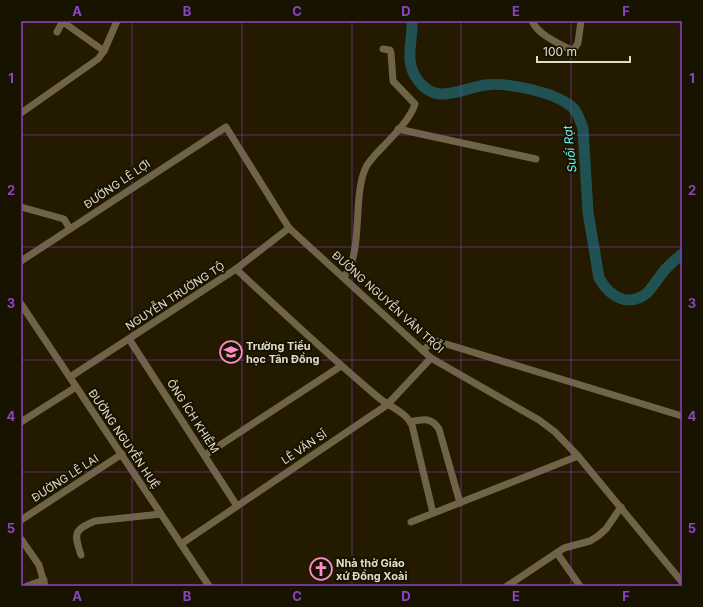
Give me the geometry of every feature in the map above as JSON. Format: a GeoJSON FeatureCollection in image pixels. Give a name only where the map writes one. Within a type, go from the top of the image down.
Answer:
{"type":"FeatureCollection","features":[{"type":"Feature","properties":{"kind":"street"},"geometry":{"type":"LineString","coordinates":[[21,113],[98,59],[104,51],[117,21]]}},
{"type":"Feature","properties":{"kind":"street"},"geometry":{"type":"LineString","coordinates":[[532,21],[534,26],[547,36],[573,51],[578,43],[581,21]]}},
{"type":"Feature","properties":{"kind":"street"},"geometry":{"type":"LineString","coordinates":[[56,32],[63,22],[104,51]]}},
{"type":"Feature","properties":{"kind":"street"},"geometry":{"type":"LineString","coordinates":[[344,277],[351,269],[358,219],[360,186],[366,166],[398,129],[415,104],[393,81],[390,50],[382,49]]}},
{"type":"Feature","properties":{"kind":"street","name":"ĐƯỜNG NGUYỄN VĂN TRỖI"},"geometry":{"type":"LineString","coordinates":[[226,127],[289,228],[431,358],[539,420],[555,432],[578,456],[682,582]]}},
{"type":"Feature","properties":{"kind":"street","name":"ĐƯỜNG LÊ LỢI"},"geometry":{"type":"LineString","coordinates":[[21,261],[181,154],[226,127]]}},
{"type":"Feature","properties":{"kind":"street"},"geometry":{"type":"LineString","coordinates":[[398,129],[536,159]]}},
{"type":"Feature","properties":{"kind":"street"},"geometry":{"type":"LineString","coordinates":[[21,207],[64,219],[70,229]]}},
{"type":"Feature","properties":{"kind":"street","name":"NGUYỄN TRƯỜNG TỘ"},"geometry":{"type":"LineString","coordinates":[[70,377],[236,269],[289,228]]}},
{"type":"Feature","properties":{"kind":"street"},"geometry":{"type":"LineString","coordinates":[[236,269],[341,366],[387,405],[410,422],[433,513]]}},
{"type":"Feature","properties":{"kind":"street","name":"ĐƯỜNG NGUYỄN HUỆ"},"geometry":{"type":"LineString","coordinates":[[21,304],[209,586]]}},
{"type":"Feature","properties":{"kind":"street","name":"ÔNG ÍCH KHIÊM"},"geometry":{"type":"LineString","coordinates":[[129,339],[237,506]]}},
{"type":"Feature","properties":{"kind":"street"},"geometry":{"type":"LineString","coordinates":[[423,351],[433,340],[682,416]]}},
{"type":"Feature","properties":{"kind":"street","name":"LÊ VĂN SĨ"},"geometry":{"type":"LineString","coordinates":[[181,544],[387,405],[431,358]]}},
{"type":"Feature","properties":{"kind":"street"},"geometry":{"type":"LineString","coordinates":[[205,455],[341,366]]}},
{"type":"Feature","properties":{"kind":"street"},"geometry":{"type":"LineString","coordinates":[[21,422],[76,387]]}},
{"type":"Feature","properties":{"kind":"street"},"geometry":{"type":"LineString","coordinates":[[410,422],[427,418],[436,423],[440,429],[460,503]]}},
{"type":"Feature","properties":{"kind":"street","name":"ĐƯỜNG LÊ LAI"},"geometry":{"type":"LineString","coordinates":[[21,520],[122,454]]}},
{"type":"Feature","properties":{"kind":"street"},"geometry":{"type":"LineString","coordinates":[[411,522],[578,456]]}},
{"type":"Feature","properties":{"kind":"street"},"geometry":{"type":"LineString","coordinates":[[506,586],[564,548],[590,541],[598,536],[606,529],[621,508]]}},
{"type":"Feature","properties":{"kind":"street"},"geometry":{"type":"LineString","coordinates":[[81,555],[75,538],[76,533],[87,524],[95,521],[161,514]]}},
{"type":"Feature","properties":{"kind":"street"},"geometry":{"type":"LineString","coordinates":[[21,538],[38,565],[45,583],[27,586]]}},
{"type":"Feature","properties":{"kind":"street"},"geometry":{"type":"LineString","coordinates":[[557,553],[580,586]]}},
{"type":"Feature","properties":{"kind":"waterway","name":"Suối Rạt"},"geometry":{"type":"LineString","coordinates":[[412,21],[410,53],[411,66],[418,80],[431,92],[445,94],[485,85],[505,85],[530,89],[554,97],[572,107],[576,111],[583,128],[588,212],[599,278],[608,290],[614,295],[626,300],[633,300],[640,297],[647,293],[666,269],[682,254]]}},
{"type":"Feature","properties":{"kind":"place","name":"Trường Tiểu học Tân Đồng"},"geometry":{"type":"Point","coordinates":[231,352]}},
{"type":"Feature","properties":{"kind":"place","name":"Nhà thờ Giáo xứ Đồng Xoài"},"geometry":{"type":"Point","coordinates":[321,569]}}]}
